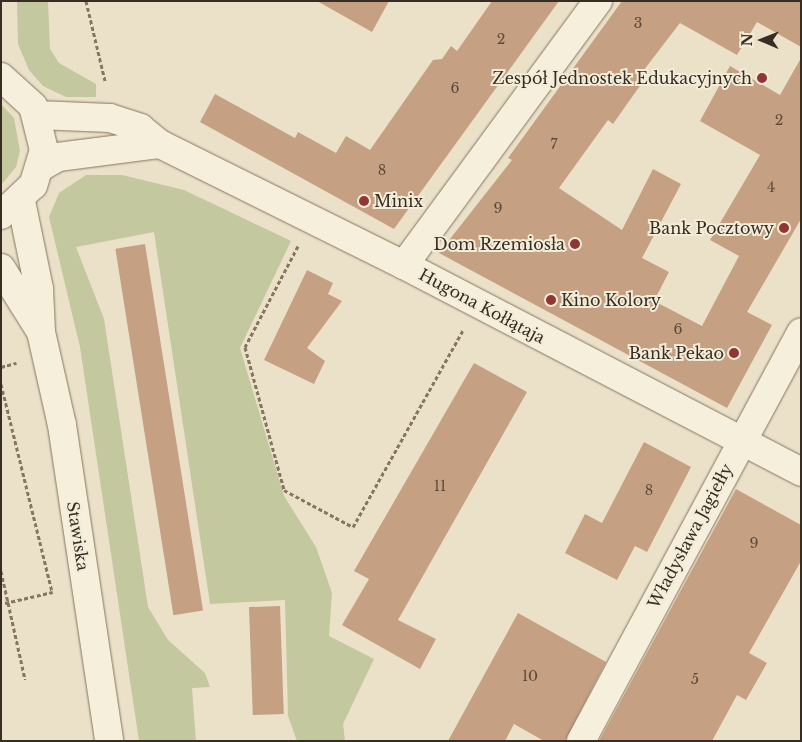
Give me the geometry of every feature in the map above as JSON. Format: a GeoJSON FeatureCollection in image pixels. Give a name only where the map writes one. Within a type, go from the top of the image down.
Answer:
{"type":"FeatureCollection","features":[{"type":"Feature","properties":{"kind":"street"},"geometry":{"type":"LineString","coordinates":[[404,265],[598,1]]}},
{"type":"Feature","properties":{"kind":"street"},"geometry":{"type":"LineString","coordinates":[[1,77],[22,92],[37,115],[44,140],[41,167]]}},
{"type":"Feature","properties":{"kind":"street","name":"Hugona Kołłątaja"},"geometry":{"type":"LineString","coordinates":[[37,115],[110,118],[140,128],[160,144],[404,265],[739,443],[801,472]]}},
{"type":"Feature","properties":{"kind":"street"},"geometry":{"type":"LineString","coordinates":[[11,208],[41,167],[58,157],[160,144]]}},
{"type":"Feature","properties":{"kind":"street","name":"Stawiska"},"geometry":{"type":"LineString","coordinates":[[11,208],[39,289],[41,332],[62,425],[109,741]]}},
{"type":"Feature","properties":{"kind":"street","name":"Stawiska"},"geometry":{"type":"LineString","coordinates":[[1,268],[41,332]]}},
{"type":"Feature","properties":{"kind":"street","name":"Władysława Jagiełły"},"geometry":{"type":"LineString","coordinates":[[581,741],[739,443],[801,332]]}},
{"type":"Feature","properties":{"kind":"path"},"geometry":{"type":"LineString","coordinates":[[86,1],[105,81]]}},
{"type":"Feature","properties":{"kind":"path"},"geometry":{"type":"LineString","coordinates":[[302,239],[245,348],[284,490],[353,527],[464,328]]}},
{"type":"Feature","properties":{"kind":"path"},"geometry":{"type":"LineString","coordinates":[[1,367],[16,363]]}},
{"type":"Feature","properties":{"kind":"path"},"geometry":{"type":"LineString","coordinates":[[1,384],[52,592]]}},
{"type":"Feature","properties":{"kind":"path"},"geometry":{"type":"LineString","coordinates":[[1,571],[6,603],[25,679]]}},
{"type":"Feature","properties":{"kind":"path"},"geometry":{"type":"LineString","coordinates":[[6,603],[44,594]]}},
{"type":"Feature","properties":{"kind":"green space"},"geometry":{"type":"Polygon","coordinates":[[[17,1],[48,1],[50,49],[59,63],[96,84],[96,97],[66,97],[43,86],[29,70],[18,44],[17,1]]]}},
{"type":"Feature","properties":{"kind":"green space"},"geometry":{"type":"Polygon","coordinates":[[[1,104],[14,118],[20,151],[16,167],[1,185],[1,104]]]}},
{"type":"Feature","properties":{"kind":"green space"},"geometry":{"type":"Polygon","coordinates":[[[86,175],[122,175],[184,190],[291,241],[240,348],[284,496],[316,547],[332,593],[329,636],[374,659],[343,724],[345,741],[297,741],[288,716],[285,600],[210,604],[154,232],[76,247],[104,319],[148,607],[168,640],[205,673],[210,687],[192,688],[196,741],[139,741],[80,347],[49,217],[59,193],[86,175]]]}},
{"type":"Feature","properties":{"kind":"building"},"geometry":{"type":"Polygon","coordinates":[[[317,1],[389,1],[372,32],[317,1]]]}},
{"type":"Feature","properties":{"kind":"building"},"geometry":{"type":"Polygon","coordinates":[[[492,1],[559,1],[394,229],[200,122],[215,94],[295,138],[298,132],[336,153],[346,136],[370,150],[433,60],[442,59],[451,46],[457,51],[492,1]]]}},
{"type":"Feature","properties":{"kind":"building"},"geometry":{"type":"Polygon","coordinates":[[[622,1],[801,1],[801,47],[757,22],[737,55],[680,23],[640,75],[645,79],[613,124],[608,120],[559,188],[622,230],[653,169],[681,184],[642,258],[669,272],[654,301],[702,326],[739,256],[710,240],[760,155],[700,121],[730,66],[780,95],[801,58],[801,219],[747,312],[772,325],[727,408],[439,253],[512,160],[508,158],[622,1]]]}},
{"type":"Feature","properties":{"kind":"building"},"geometry":{"type":"Polygon","coordinates":[[[145,244],[203,610],[173,615],[115,249],[145,244]]]}},
{"type":"Feature","properties":{"kind":"building"},"geometry":{"type":"Polygon","coordinates":[[[307,270],[333,283],[328,294],[342,301],[307,348],[325,361],[314,384],[264,360],[307,270]]]}},
{"type":"Feature","properties":{"kind":"building"},"geometry":{"type":"Polygon","coordinates":[[[474,363],[527,392],[398,620],[436,639],[420,669],[342,625],[369,579],[354,571],[474,363]]]}},
{"type":"Feature","properties":{"kind":"building"},"geometry":{"type":"Polygon","coordinates":[[[644,442],[691,467],[647,552],[635,546],[617,580],[565,553],[585,514],[602,523],[644,442]]]}},
{"type":"Feature","properties":{"kind":"building"},"geometry":{"type":"Polygon","coordinates":[[[736,489],[801,525],[801,561],[749,653],[767,663],[746,700],[737,695],[712,741],[599,741],[736,489]]]}},
{"type":"Feature","properties":{"kind":"building"},"geometry":{"type":"Polygon","coordinates":[[[280,606],[284,714],[253,715],[249,607],[280,606]]]}},
{"type":"Feature","properties":{"kind":"building"},"geometry":{"type":"Polygon","coordinates":[[[518,613],[606,662],[565,741],[544,741],[514,724],[505,741],[448,741],[518,613]]]}},
{"type":"Feature","properties":{"kind":"place","name":"Zespół Jednostek Edukacyjnych"},"geometry":{"type":"Point","coordinates":[762,78]}},
{"type":"Feature","properties":{"kind":"place","name":"Minix"},"geometry":{"type":"Point","coordinates":[364,201]}},
{"type":"Feature","properties":{"kind":"place","name":"Bank Pocztowy"},"geometry":{"type":"Point","coordinates":[784,228]}},
{"type":"Feature","properties":{"kind":"place","name":"Dom Rzemiosła"},"geometry":{"type":"Point","coordinates":[575,244]}},
{"type":"Feature","properties":{"kind":"place","name":"Kino Kolory"},"geometry":{"type":"Point","coordinates":[551,300]}},
{"type":"Feature","properties":{"kind":"place","name":"Bank Pekao"},"geometry":{"type":"Point","coordinates":[734,353]}}]}
